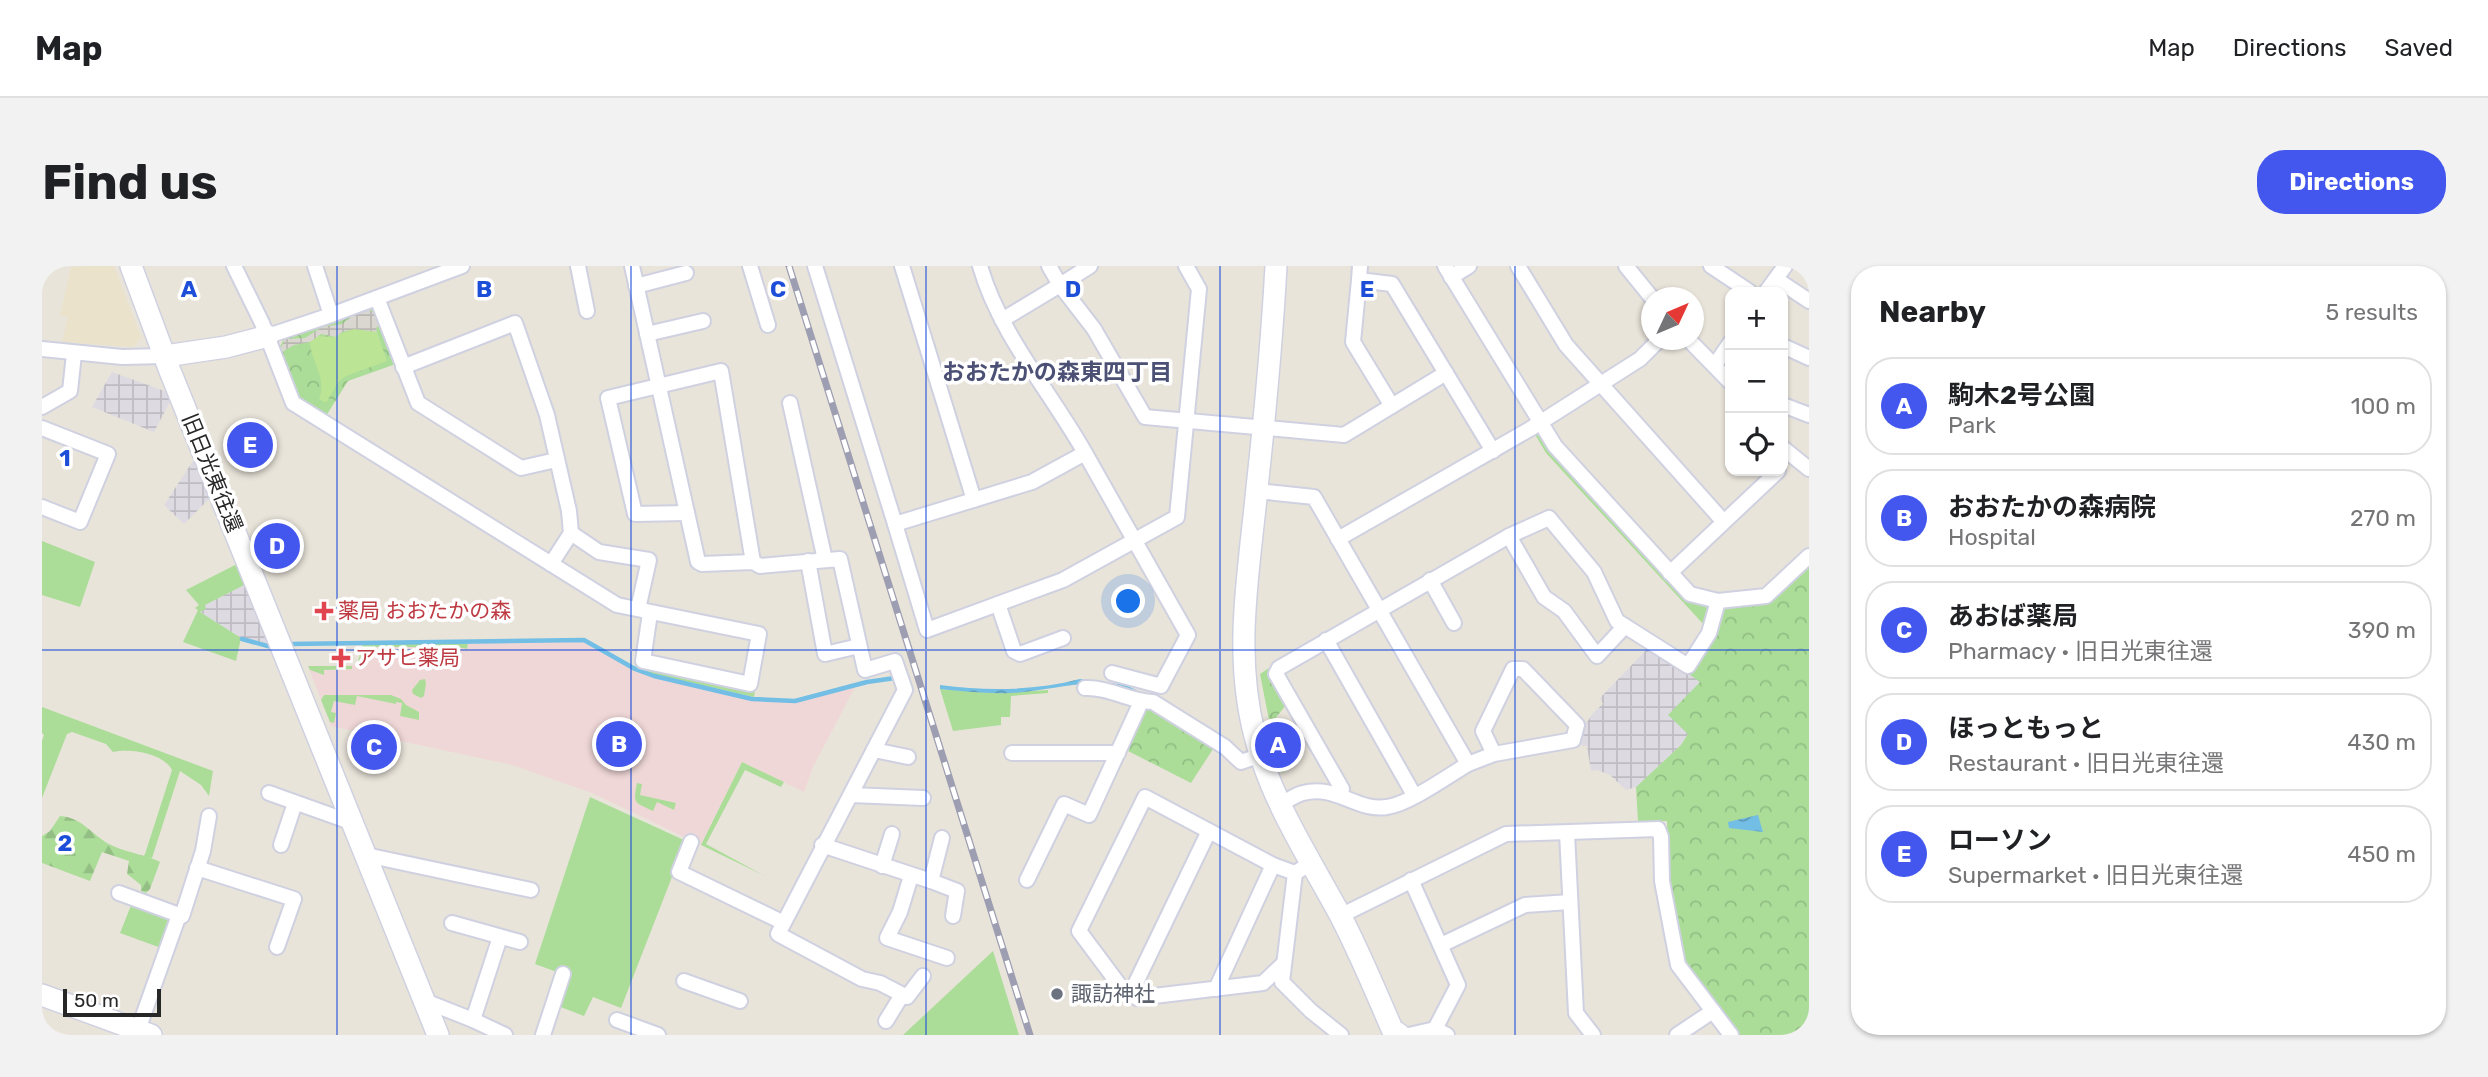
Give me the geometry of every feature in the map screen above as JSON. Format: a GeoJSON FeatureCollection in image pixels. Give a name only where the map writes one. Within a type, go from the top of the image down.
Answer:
{"type":"FeatureCollection","features":[{"type":"Feature","properties":{"kind":"street","name":"旧日光東往還"},"geometry":{"type":"LineString","coordinates":[[131,266],[438,1035]]}},
{"type":"Feature","properties":{"kind":"street"},"geometry":{"type":"LineString","coordinates":[[234,266],[268,335],[293,402],[617,605],[644,611],[759,634],[750,684],[643,660],[644,611],[649,560],[599,552],[571,533]]}},
{"type":"Feature","properties":{"kind":"street"},"geometry":{"type":"LineString","coordinates":[[316,266],[331,315]]}},
{"type":"Feature","properties":{"kind":"street"},"geometry":{"type":"LineString","coordinates":[[42,349],[122,357],[165,356],[217,349],[331,315],[462,266]]}},
{"type":"Feature","properties":{"kind":"street"},"geometry":{"type":"LineString","coordinates":[[579,266],[587,311]]}},
{"type":"Feature","properties":{"kind":"street"},"geometry":{"type":"LineString","coordinates":[[632,266],[698,562],[753,562],[760,566],[840,559],[865,670],[895,661],[905,690],[778,934],[862,979],[880,983],[907,997],[923,976]]}},
{"type":"Feature","properties":{"kind":"street"},"geometry":{"type":"LineString","coordinates":[[750,266],[768,325]]}},
{"type":"Feature","properties":{"kind":"street"},"geometry":{"type":"LineString","coordinates":[[815,266],[927,630],[1063,580],[1177,517],[1199,289],[1186,266]]}},
{"type":"Feature","properties":{"kind":"street"},"geometry":{"type":"LineString","coordinates":[[902,266],[974,500]]}},
{"type":"Feature","properties":{"kind":"street"},"geometry":{"type":"LineString","coordinates":[[980,266],[988,295],[1002,320],[1053,404],[1067,421],[1188,635],[1161,686],[1147,702],[1118,752],[1089,815],[1064,804],[1027,880]]}},
{"type":"Feature","properties":{"kind":"street"},"geometry":{"type":"LineString","coordinates":[[1049,266],[1094,329],[1145,417],[1344,436],[1446,373]]}},
{"type":"Feature","properties":{"kind":"street"},"geometry":{"type":"LineString","coordinates":[[1002,320],[1090,266]]}},
{"type":"Feature","properties":{"kind":"street"},"geometry":{"type":"LineString","coordinates":[[1276,266],[1264,428],[1245,583],[1242,639],[1248,701],[1261,755],[1303,868],[1340,916],[1392,1029],[1400,1035]]}},
{"type":"Feature","properties":{"kind":"street"},"geometry":{"type":"LineString","coordinates":[[1469,266],[1448,271],[1555,446],[1690,594],[1718,601],[1766,596],[1809,556]]}},
{"type":"Feature","properties":{"kind":"street"},"geometry":{"type":"LineString","coordinates":[[1518,266],[1566,345],[1723,521]]}},
{"type":"Feature","properties":{"kind":"street"},"geometry":{"type":"LineString","coordinates":[[1626,266],[1643,287]]}},
{"type":"Feature","properties":{"kind":"street"},"geometry":{"type":"LineString","coordinates":[[1711,266],[1742,287]]}},
{"type":"Feature","properties":{"kind":"street"},"geometry":{"type":"LineString","coordinates":[[1770,287],[1784,266]]}},
{"type":"Feature","properties":{"kind":"street"},"geometry":{"type":"LineString","coordinates":[[636,285],[686,273]]}},
{"type":"Feature","properties":{"kind":"street"},"geometry":{"type":"LineString","coordinates":[[1392,406],[1353,342],[1359,273],[1392,284],[1493,451]]}},
{"type":"Feature","properties":{"kind":"street"},"geometry":{"type":"LineString","coordinates":[[1776,279],[1809,301]]}},
{"type":"Feature","properties":{"kind":"street"},"geometry":{"type":"LineString","coordinates":[[377,298],[418,403],[521,468],[556,460]]}},
{"type":"Feature","properties":{"kind":"street"},"geometry":{"type":"LineString","coordinates":[[647,334],[703,321]]}},
{"type":"Feature","properties":{"kind":"street"},"geometry":{"type":"LineString","coordinates":[[403,367],[515,323],[547,415],[569,511],[571,533],[551,564]]}},
{"type":"Feature","properties":{"kind":"street"},"geometry":{"type":"LineString","coordinates":[[1788,348],[1809,358]]}},
{"type":"Feature","properties":{"kind":"street"},"geometry":{"type":"LineString","coordinates":[[1338,539],[1493,451],[1640,359],[1649,350]]}},
{"type":"Feature","properties":{"kind":"street"},"geometry":{"type":"LineString","coordinates":[[1699,350],[1725,376]]}},
{"type":"Feature","properties":{"kind":"street"},"geometry":{"type":"LineString","coordinates":[[1715,365],[1725,350]]}},
{"type":"Feature","properties":{"kind":"street"},"geometry":{"type":"LineString","coordinates":[[42,407],[70,391],[75,354]]}},
{"type":"Feature","properties":{"kind":"street"},"geometry":{"type":"LineString","coordinates":[[687,513],[635,514],[608,398],[721,371],[753,562]]}},
{"type":"Feature","properties":{"kind":"street"},"geometry":{"type":"LineString","coordinates":[[790,403],[825,560]]}},
{"type":"Feature","properties":{"kind":"street"},"geometry":{"type":"LineString","coordinates":[[1788,407],[1809,415]]}},
{"type":"Feature","properties":{"kind":"street"},"geometry":{"type":"LineString","coordinates":[[42,428],[108,454],[80,522],[42,507]]}},
{"type":"Feature","properties":{"kind":"street"},"geometry":{"type":"LineString","coordinates":[[895,524],[1032,482],[1085,453]]}},
{"type":"Feature","properties":{"kind":"street"},"geometry":{"type":"LineString","coordinates":[[1788,458],[1809,469]]}},
{"type":"Feature","properties":{"kind":"street"},"geometry":{"type":"LineString","coordinates":[[1670,573],[1772,476]]}},
{"type":"Feature","properties":{"kind":"street"},"geometry":{"type":"LineString","coordinates":[[1257,491],[1314,497],[1468,764]]}},
{"type":"Feature","properties":{"kind":"street"},"geometry":{"type":"LineString","coordinates":[[1340,795],[1342,789],[1276,674],[1279,668],[1509,536],[1549,518],[1594,572],[1617,621],[1688,666],[1709,633],[1718,601]]}},
{"type":"Feature","properties":{"kind":"street"},"geometry":{"type":"LineString","coordinates":[[1509,536],[1544,597],[1564,611],[1597,656],[1625,626]]}},
{"type":"Feature","properties":{"kind":"street"},"geometry":{"type":"LineString","coordinates":[[808,561],[825,654],[859,646]]}},
{"type":"Feature","properties":{"kind":"street"},"geometry":{"type":"LineString","coordinates":[[1430,580],[1454,624]]}},
{"type":"Feature","properties":{"kind":"street"},"geometry":{"type":"LineString","coordinates":[[998,604],[1014,651],[1020,654],[1063,638]]}},
{"type":"Feature","properties":{"kind":"street"},"geometry":{"type":"LineString","coordinates":[[1326,640],[1414,795]]}},
{"type":"Feature","properties":{"kind":"street"},"geometry":{"type":"LineString","coordinates":[[1279,805],[1302,793],[1318,791],[1340,795],[1372,808],[1388,807],[1468,764],[1494,754],[1573,740],[1577,725],[1523,669],[1513,669],[1483,732],[1494,754]]}},
{"type":"Feature","properties":{"kind":"street"},"geometry":{"type":"LineString","coordinates":[[1112,673],[1161,686]]}},
{"type":"Feature","properties":{"kind":"street"},"geometry":{"type":"LineString","coordinates":[[1085,688],[1097,688],[1147,702],[1217,741],[1241,762],[1261,755]]}},
{"type":"Feature","properties":{"kind":"street"},"geometry":{"type":"LineString","coordinates":[[874,751],[908,757]]}},
{"type":"Feature","properties":{"kind":"street"},"geometry":{"type":"LineString","coordinates":[[1012,753],[1118,752]]}},
{"type":"Feature","properties":{"kind":"street"},"geometry":{"type":"LineString","coordinates":[[269,793],[353,823]]}},
{"type":"Feature","properties":{"kind":"street"},"geometry":{"type":"LineString","coordinates":[[851,795],[923,798]]}},
{"type":"Feature","properties":{"kind":"street"},"geometry":{"type":"LineString","coordinates":[[1284,963],[1263,983],[1137,998],[1123,990],[1079,931],[1145,797],[1273,865],[1303,868]]}},
{"type":"Feature","properties":{"kind":"street"},"geometry":{"type":"LineString","coordinates":[[281,845],[295,803]]}},
{"type":"Feature","properties":{"kind":"street"},"geometry":{"type":"LineString","coordinates":[[119,893],[182,916],[203,851],[209,816]]}},
{"type":"Feature","properties":{"kind":"street"},"geometry":{"type":"LineString","coordinates":[[1340,916],[1506,834],[1658,829],[1661,837],[1662,881],[1678,965],[1731,1035]]}},
{"type":"Feature","properties":{"kind":"street"},"geometry":{"type":"LineString","coordinates":[[1130,995],[1209,831]]}},
{"type":"Feature","properties":{"kind":"street"},"geometry":{"type":"LineString","coordinates":[[1567,833],[1576,1013],[1593,1035]]}},
{"type":"Feature","properties":{"kind":"street"},"geometry":{"type":"LineString","coordinates":[[881,866],[892,834]]}},
{"type":"Feature","properties":{"kind":"street"},"geometry":{"type":"LineString","coordinates":[[931,881],[943,838]]}},
{"type":"Feature","properties":{"kind":"street"},"geometry":{"type":"LineString","coordinates":[[691,842],[679,872],[782,922]]}},
{"type":"Feature","properties":{"kind":"street"},"geometry":{"type":"LineString","coordinates":[[822,845],[957,891],[953,916]]}},
{"type":"Feature","properties":{"kind":"street"},"geometry":{"type":"LineString","coordinates":[[366,855],[531,890]]}},
{"type":"Feature","properties":{"kind":"street"},"geometry":{"type":"LineString","coordinates":[[1216,989],[1273,865]]}},
{"type":"Feature","properties":{"kind":"street"},"geometry":{"type":"LineString","coordinates":[[197,868],[294,899],[277,947]]}},
{"type":"Feature","properties":{"kind":"street"},"geometry":{"type":"LineString","coordinates":[[1303,868],[1282,982],[1311,1011],[1341,1035]]}},
{"type":"Feature","properties":{"kind":"street"},"geometry":{"type":"LineString","coordinates":[[911,876],[900,912],[887,938],[947,958]]}},
{"type":"Feature","properties":{"kind":"street"},"geometry":{"type":"LineString","coordinates":[[1409,1035],[1441,1032],[1458,985],[1411,880]]}},
{"type":"Feature","properties":{"kind":"street"},"geometry":{"type":"LineString","coordinates":[[1441,945],[1525,905],[1570,902]]}},
{"type":"Feature","properties":{"kind":"street"},"geometry":{"type":"LineString","coordinates":[[42,995],[144,1033],[179,915]]}},
{"type":"Feature","properties":{"kind":"street"},"geometry":{"type":"LineString","coordinates":[[452,923],[520,942]]}},
{"type":"Feature","properties":{"kind":"street"},"geometry":{"type":"LineString","coordinates":[[473,1020],[500,937]]}},
{"type":"Feature","properties":{"kind":"street"},"geometry":{"type":"LineString","coordinates":[[543,1035],[564,974]]}},
{"type":"Feature","properties":{"kind":"street"},"geometry":{"type":"LineString","coordinates":[[684,981],[740,1001]]}},
{"type":"Feature","properties":{"kind":"street"},"geometry":{"type":"LineString","coordinates":[[886,1021],[902,995]]}},
{"type":"Feature","properties":{"kind":"street"},"geometry":{"type":"LineString","coordinates":[[425,1001],[505,1035]]}},
{"type":"Feature","properties":{"kind":"street"},"geometry":{"type":"LineString","coordinates":[[1676,1035],[1713,1011]]}},
{"type":"Feature","properties":{"kind":"street"},"geometry":{"type":"LineString","coordinates":[[617,1020],[658,1035]]}},
{"type":"Feature","properties":{"kind":"shaded area"},"geometry":{"type":"Polygon","coordinates":[[[114,266],[141,337],[134,347],[62,342],[68,317],[60,315],[71,267],[114,266]]]}},
{"type":"Feature","properties":{"kind":"shaded area"},"geometry":{"type":"Polygon","coordinates":[[[367,309],[375,313],[380,325],[376,328],[377,332],[354,329],[342,332],[336,337],[321,334],[310,342],[294,345],[282,352],[285,339],[305,338],[322,327],[342,324],[352,315],[367,309]]]}},
{"type":"Feature","properties":{"kind":"shaded area"},"geometry":{"type":"Polygon","coordinates":[[[112,372],[173,396],[154,432],[92,407],[112,372]]]}},
{"type":"Feature","properties":{"kind":"shaded area"},"geometry":{"type":"Polygon","coordinates":[[[197,455],[213,495],[184,524],[164,505],[197,455]]]}},
{"type":"Feature","properties":{"kind":"shaded area"},"geometry":{"type":"Polygon","coordinates":[[[248,583],[273,646],[241,638],[200,612],[205,609],[204,605],[248,583]]]}},
{"type":"Feature","properties":{"kind":"shaded area"},"geometry":{"type":"Polygon","coordinates":[[[583,642],[633,670],[654,678],[750,700],[793,703],[855,687],[813,767],[804,792],[742,762],[701,845],[592,793],[512,765],[331,726],[308,666],[357,665],[363,644],[583,642]]]}},
{"type":"Feature","properties":{"kind":"shaded area"},"geometry":{"type":"Polygon","coordinates":[[[1648,648],[1701,681],[1688,734],[1681,745],[1636,787],[1626,790],[1610,775],[1597,770],[1591,771],[1587,746],[1582,746],[1579,734],[1593,713],[1603,704],[1600,698],[1648,648]]]}},
{"type":"Feature","properties":{"kind":"green space"},"geometry":{"type":"Polygon","coordinates":[[[368,308],[376,312],[396,364],[348,381],[326,416],[296,395],[279,348],[284,339],[368,308]]]}},
{"type":"Feature","properties":{"kind":"green space"},"geometry":{"type":"Polygon","coordinates":[[[354,329],[377,332],[387,361],[346,376],[339,381],[326,403],[319,399],[322,385],[310,342],[317,336],[332,337],[354,329]]]}},
{"type":"Feature","properties":{"kind":"green space"},"geometry":{"type":"Polygon","coordinates":[[[1533,431],[1539,432],[1550,449],[1686,599],[1707,605],[1710,610],[1705,626],[1546,453],[1533,431]]]}},
{"type":"Feature","properties":{"kind":"green space"},"geometry":{"type":"Polygon","coordinates":[[[42,541],[95,562],[80,607],[42,595],[42,541]]]}},
{"type":"Feature","properties":{"kind":"green space"},"geometry":{"type":"Polygon","coordinates":[[[237,564],[241,565],[248,583],[205,605],[206,609],[200,612],[241,638],[236,661],[183,642],[198,610],[195,608],[199,605],[186,590],[237,564]]]}},
{"type":"Feature","properties":{"kind":"green space"},"geometry":{"type":"Polygon","coordinates":[[[1809,564],[1809,1035],[1739,1035],[1685,966],[1668,883],[1667,821],[1638,822],[1636,787],[1681,745],[1688,734],[1668,715],[1700,682],[1689,674],[1716,633],[1721,610],[1727,606],[1769,602],[1809,564]]]}},
{"type":"Feature","properties":{"kind":"green space"},"geometry":{"type":"Polygon","coordinates":[[[468,643],[467,649],[365,647],[360,665],[357,665],[363,644],[468,643]]]}},
{"type":"Feature","properties":{"kind":"green space"},"geometry":{"type":"Polygon","coordinates":[[[637,661],[755,691],[754,697],[653,674],[635,667],[637,661]]]}},
{"type":"Feature","properties":{"kind":"green space"},"geometry":{"type":"Polygon","coordinates":[[[308,666],[352,666],[352,669],[324,670],[324,675],[310,670],[308,666]]]}},
{"type":"Feature","properties":{"kind":"green space"},"geometry":{"type":"Polygon","coordinates":[[[1269,668],[1287,699],[1286,705],[1270,725],[1260,674],[1269,668]]]}},
{"type":"Feature","properties":{"kind":"green space"},"geometry":{"type":"Polygon","coordinates":[[[425,679],[424,696],[421,698],[413,694],[412,690],[420,680],[425,679]]]}},
{"type":"Feature","properties":{"kind":"green space"},"geometry":{"type":"Polygon","coordinates":[[[940,689],[994,693],[1048,690],[1048,693],[1011,696],[1010,717],[1001,717],[1001,725],[953,731],[940,689]]]}},
{"type":"Feature","properties":{"kind":"green space"},"geometry":{"type":"Polygon","coordinates":[[[324,695],[391,695],[419,712],[419,720],[400,716],[402,703],[357,696],[355,705],[334,701],[331,712],[336,713],[334,723],[330,722],[321,700],[324,695]]]}},
{"type":"Feature","properties":{"kind":"green space"},"geometry":{"type":"Polygon","coordinates":[[[42,707],[213,771],[209,796],[201,785],[180,771],[152,858],[143,857],[172,770],[168,764],[137,751],[113,752],[106,744],[72,732],[67,734],[42,798],[42,707]]]}},
{"type":"Feature","properties":{"kind":"green space"},"geometry":{"type":"Polygon","coordinates":[[[1145,709],[1153,709],[1215,746],[1191,783],[1126,750],[1145,709]]]}},
{"type":"Feature","properties":{"kind":"green space"},"geometry":{"type":"Polygon","coordinates":[[[1275,731],[1295,765],[1282,773],[1270,738],[1275,731]]]}},
{"type":"Feature","properties":{"kind":"green space"},"geometry":{"type":"Polygon","coordinates":[[[742,762],[784,782],[781,787],[745,770],[706,844],[767,877],[701,845],[742,762]]]}},
{"type":"Feature","properties":{"kind":"green space"},"geometry":{"type":"Polygon","coordinates":[[[637,783],[642,784],[640,795],[676,803],[674,810],[657,802],[653,811],[636,802],[637,783]]]}},
{"type":"Feature","properties":{"kind":"green space"},"geometry":{"type":"Polygon","coordinates":[[[590,797],[686,841],[621,1008],[593,997],[584,1016],[558,1006],[568,976],[535,964],[590,797]]]}},
{"type":"Feature","properties":{"kind":"green space"},"geometry":{"type":"Polygon","coordinates":[[[60,816],[75,820],[113,846],[160,862],[150,889],[146,893],[141,891],[141,885],[127,874],[129,861],[102,852],[90,881],[42,863],[42,836],[50,831],[60,816]]]}},
{"type":"Feature","properties":{"kind":"green space"},"geometry":{"type":"Polygon","coordinates":[[[132,903],[168,916],[171,922],[161,948],[120,933],[132,903]]]}},
{"type":"Feature","properties":{"kind":"green space"},"geometry":{"type":"Polygon","coordinates":[[[993,951],[1019,1035],[903,1035],[993,951]]]}},
{"type":"Feature","properties":{"kind":"water"},"geometry":{"type":"Polygon","coordinates":[[[1080,679],[1126,685],[1138,691],[1137,694],[1120,688],[1089,684],[1010,693],[940,689],[940,685],[993,689],[1028,688],[1080,679]]]}},
{"type":"Feature","properties":{"kind":"water"},"geometry":{"type":"Polygon","coordinates":[[[1758,815],[1763,832],[1729,828],[1728,822],[1758,815]]]}},
{"type":"Feature","properties":{"kind":"waterway"},"geometry":{"type":"LineString","coordinates":[[242,639],[275,648]]}},
{"type":"Feature","properties":{"kind":"waterway"},"geometry":{"type":"LineString","coordinates":[[290,644],[584,640],[635,669],[654,676],[752,699],[795,701],[867,682],[895,678]]}},
{"type":"Feature","properties":{"kind":"railway"},"geometry":{"type":"LineString","coordinates":[[789,266],[1030,1035]]}},
{"type":"Feature","properties":{"kind":"place","name":"ローソン"},"geometry":{"type":"Point","coordinates":[250,445]}},
{"type":"Feature","properties":{"kind":"place","name":"ほっともっと"},"geometry":{"type":"Point","coordinates":[277,546]}},
{"type":"Feature","properties":{"kind":"place","name":"薬局 おおたかの森"},"geometry":{"type":"Point","coordinates":[324,611]}},
{"type":"Feature","properties":{"kind":"place","name":"アサヒ薬局"},"geometry":{"type":"Point","coordinates":[341,658]}},
{"type":"Feature","properties":{"kind":"place","name":"おおたかの森病院"},"geometry":{"type":"Point","coordinates":[619,744]}},
{"type":"Feature","properties":{"kind":"place","name":"駒木2号公園"},"geometry":{"type":"Point","coordinates":[1278,745]}},
{"type":"Feature","properties":{"kind":"place","name":"あおば薬局"},"geometry":{"type":"Point","coordinates":[374,747]}},
{"type":"Feature","properties":{"kind":"place","name":"諏訪神社"},"geometry":{"type":"Point","coordinates":[1057,994]}},
{"type":"Feature","properties":{"kind":"district","name":"おおたかの森東四丁目"},"geometry":{"type":"Point","coordinates":[1057,372]}}]}
